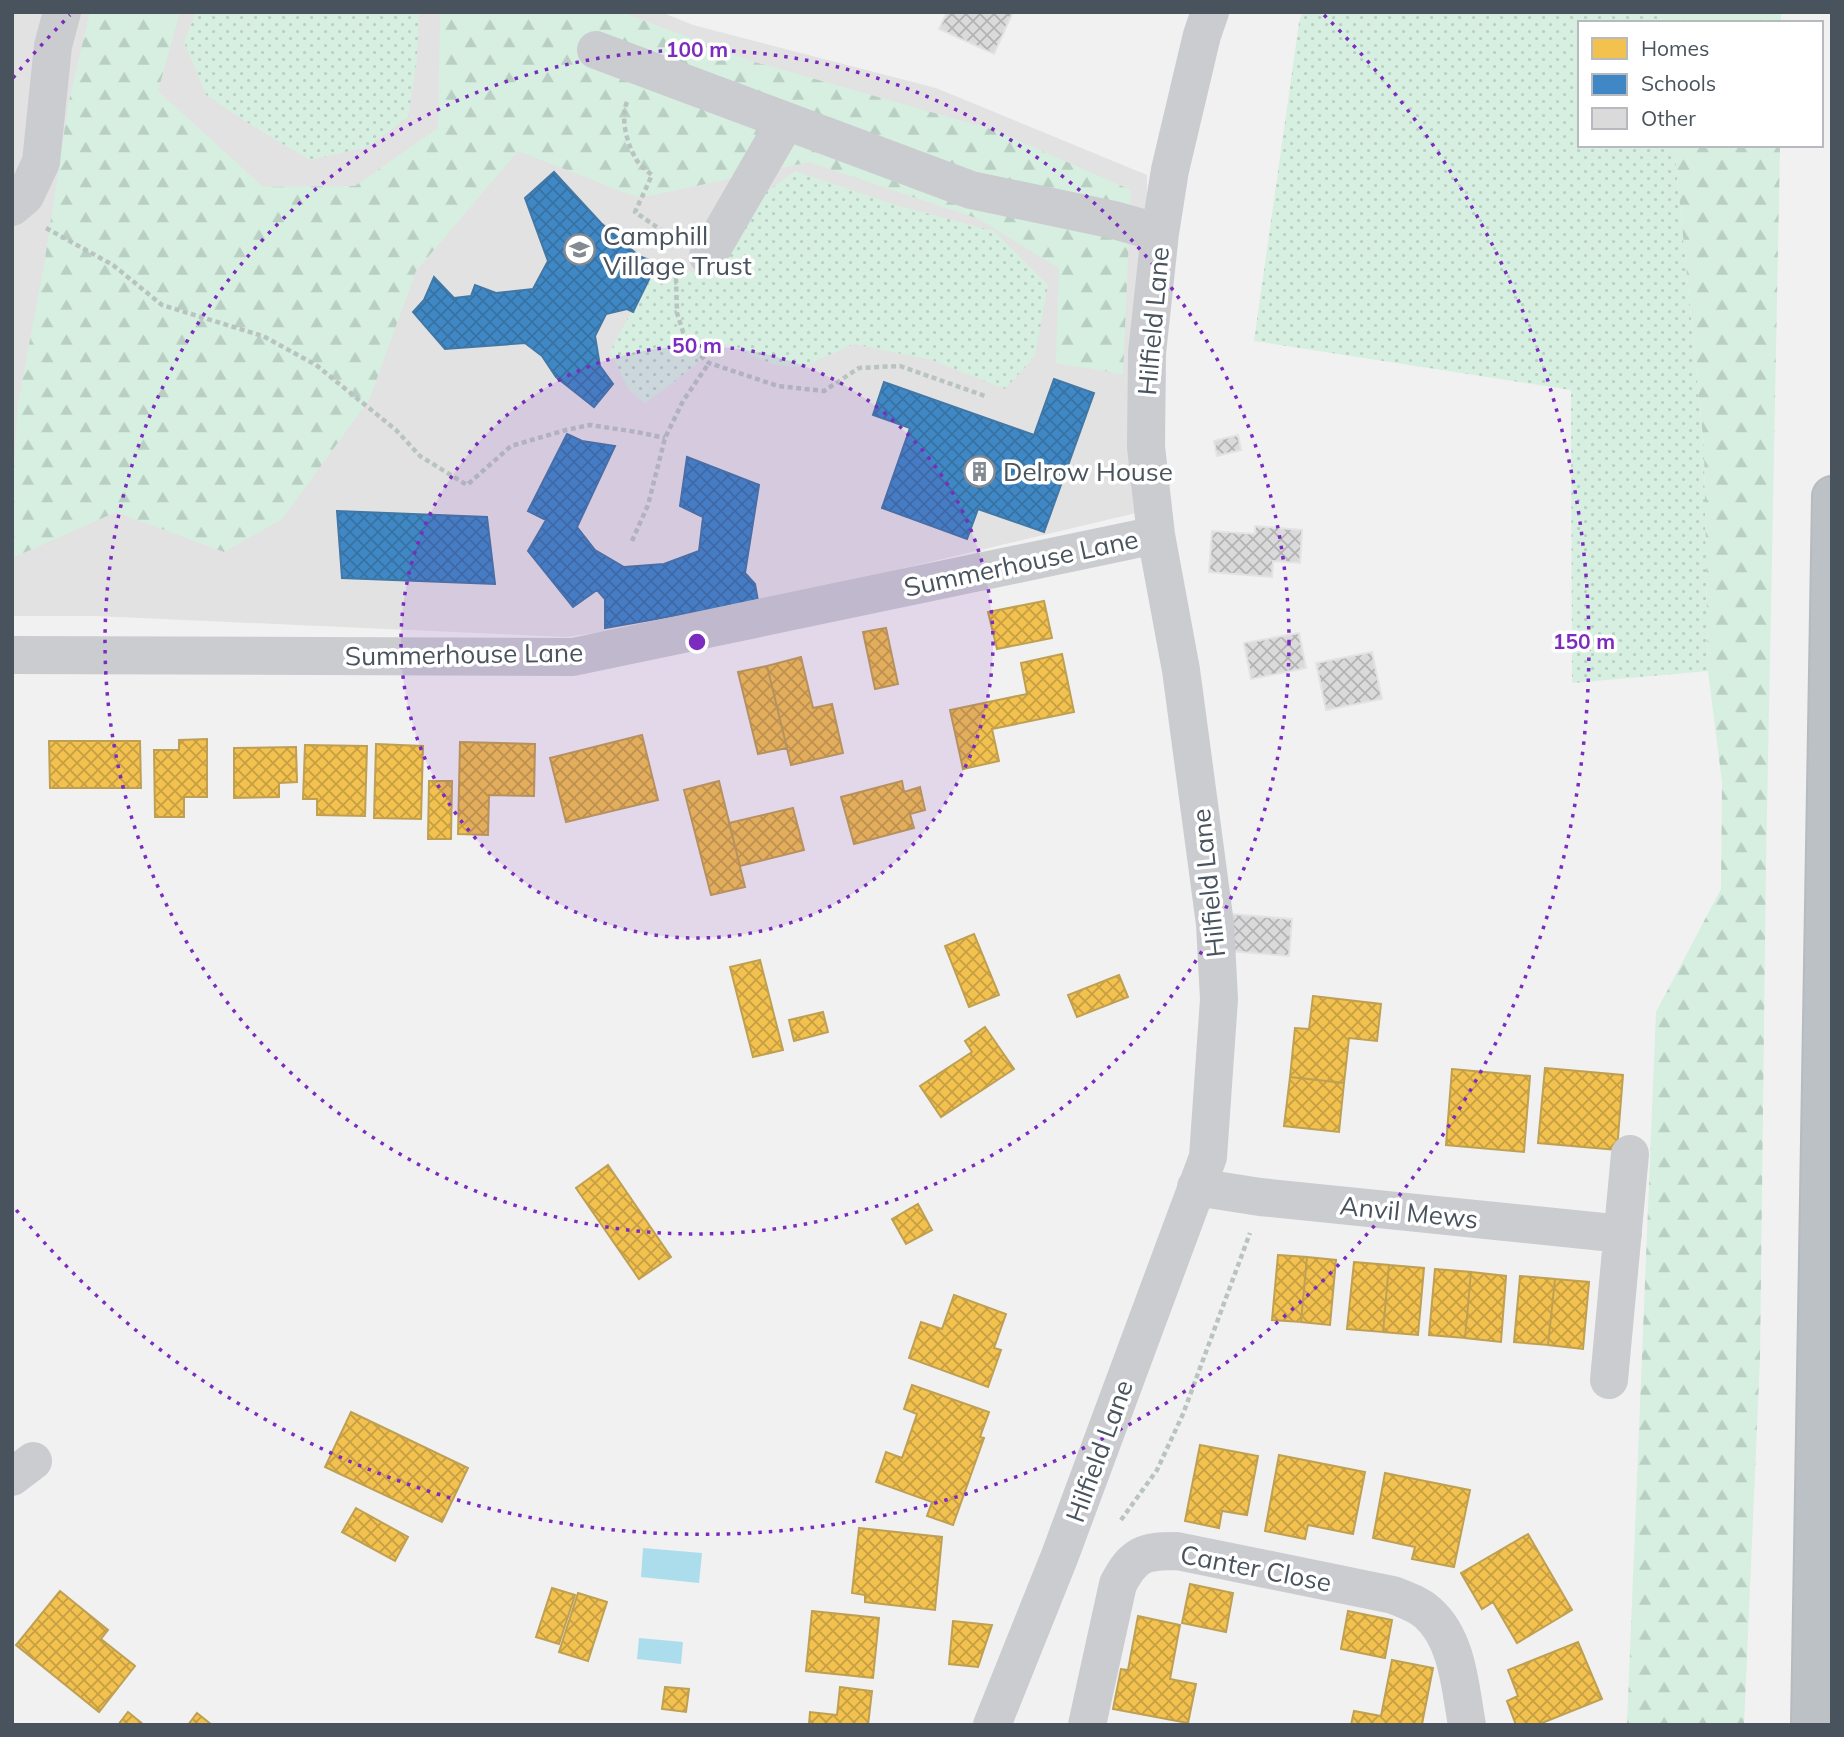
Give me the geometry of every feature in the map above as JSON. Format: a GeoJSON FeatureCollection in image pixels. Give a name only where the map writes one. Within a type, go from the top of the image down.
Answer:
{"type":"FeatureCollection","features":[{"type":"Feature","properties":{"kind":"highway"},"geometry":{"type":"LineString","coordinates":[[1811,1725],[1832,496]]}},
{"type":"Feature","properties":{"kind":"street"},"geometry":{"type":"LineString","coordinates":[[25,216],[25,196],[41,162],[53,46],[62,12]]}},
{"type":"Feature","properties":{"kind":"street","name":"Hilfield Lane"},"geometry":{"type":"LineString","coordinates":[[992,1725],[1059,1558],[1208,1157],[1219,999],[1215,924],[1181,670],[1156,535],[1146,447],[1147,353],[1160,233],[1170,170],[1202,35],[1210,12]]}},
{"type":"Feature","properties":{"kind":"street"},"geometry":{"type":"LineString","coordinates":[[596,50],[971,190],[1114,220],[1160,233]]}},
{"type":"Feature","properties":{"kind":"street"},"geometry":{"type":"LineString","coordinates":[[687,255],[786,121]]}},
{"type":"Feature","properties":{"kind":"street","name":"Summerhouse Lane"},"geometry":{"type":"LineString","coordinates":[[12,655],[573,657],[1156,535]]}},
{"type":"Feature","properties":{"kind":"street"},"geometry":{"type":"LineString","coordinates":[[1609,1380],[1630,1154]]}},
{"type":"Feature","properties":{"kind":"street","name":"Anvil Mews"},"geometry":{"type":"LineString","coordinates":[[1196,1187],[1259,1197],[1623,1234]]}},
{"type":"Feature","properties":{"kind":"street","name":"Canter Close"},"geometry":{"type":"LineString","coordinates":[[1087,1725],[1118,1584],[1127,1566],[1153,1551],[1177,1551],[1393,1595],[1412,1603],[1428,1613],[1443,1632],[1455,1657],[1467,1725]]}},
{"type":"Feature","properties":{"kind":"path"},"geometry":{"type":"LineString","coordinates":[[648,69],[634,87],[625,107],[625,127],[630,145],[636,160],[652,175],[635,212],[687,255],[675,291],[677,313],[684,335],[693,349],[709,363],[778,386],[824,391],[859,368],[900,366],[985,396]]}},
{"type":"Feature","properties":{"kind":"path"},"geometry":{"type":"LineString","coordinates":[[25,216],[113,265],[162,305],[263,336],[316,365],[396,430],[420,456],[467,485],[511,446],[566,430],[590,425],[665,438]]}},
{"type":"Feature","properties":{"kind":"path"},"geometry":{"type":"LineString","coordinates":[[632,541],[649,505],[665,438],[683,401],[709,363]]}},
{"type":"Feature","properties":{"kind":"path"},"geometry":{"type":"LineString","coordinates":[[1118,1527],[1157,1470],[1183,1414],[1248,1240],[1259,1197]]}},
{"type":"Feature","properties":{"kind":"shaded area","name":"Camphill Village Trust"},"geometry":{"type":"Polygon","coordinates":[[[12,12],[661,12],[693,25],[936,88],[1147,175],[1153,509],[682,621],[566,637],[96,616],[12,616],[12,12]]]}},
{"type":"Feature","properties":{"kind":"green space"},"geometry":{"type":"Polygon","coordinates":[[[90,12],[180,12],[158,91],[263,187],[355,186],[438,128],[440,12],[621,12],[751,61],[994,130],[1131,190],[1123,374],[1056,363],[1059,268],[979,219],[809,162],[639,198],[518,151],[416,271],[369,400],[282,519],[224,552],[116,512],[12,558],[12,502],[18,403],[44,265],[69,101],[90,12]]]}},
{"type":"Feature","properties":{"kind":"green space"},"geometry":{"type":"Polygon","coordinates":[[[196,12],[419,12],[417,59],[408,117],[367,147],[310,160],[206,95],[184,42],[196,12]]]}},
{"type":"Feature","properties":{"kind":"green space"},"geometry":{"type":"Polygon","coordinates":[[[1302,12],[1660,12],[1661,21],[1578,21],[1578,147],[1674,147],[1704,447],[1708,671],[1572,683],[1571,390],[1254,341],[1302,12]]]}},
{"type":"Feature","properties":{"kind":"green space"},"geometry":{"type":"Polygon","coordinates":[[[1660,12],[1781,12],[1781,21],[1661,21],[1660,12]]]}},
{"type":"Feature","properties":{"kind":"green space"},"geometry":{"type":"Polygon","coordinates":[[[1674,147],[1780,147],[1766,863],[1760,1357],[1744,1725],[1627,1725],[1656,1012],[1721,889],[1722,782],[1708,671],[1704,447],[1674,147]]]}},
{"type":"Feature","properties":{"kind":"green space"},"geometry":{"type":"Polygon","coordinates":[[[795,171],[899,206],[994,231],[1048,285],[1035,356],[1005,389],[932,360],[854,344],[802,367],[775,365],[723,343],[645,403],[629,390],[610,352],[657,263],[713,277],[753,202],[795,171]]]}},
{"type":"Feature","properties":{"kind":"water"},"geometry":{"type":"Polygon","coordinates":[[[643,1548],[702,1553],[699,1583],[641,1577],[643,1548]]]}},
{"type":"Feature","properties":{"kind":"water"},"geometry":{"type":"Polygon","coordinates":[[[639,1638],[683,1642],[681,1664],[637,1659],[639,1638]]]}},
{"type":"Feature","properties":{"kind":"building: Homes"},"geometry":{"type":"Polygon","coordinates":[[[1044,601],[1052,638],[997,649],[988,612],[1044,601]]]}},
{"type":"Feature","properties":{"kind":"building: Homes"},"geometry":{"type":"Polygon","coordinates":[[[886,628],[898,684],[875,689],[863,632],[886,628]]]}},
{"type":"Feature","properties":{"kind":"building: Homes"},"geometry":{"type":"Polygon","coordinates":[[[1062,654],[1074,712],[992,729],[999,761],[963,769],[950,710],[1027,694],[1021,663],[1062,654]]]}},
{"type":"Feature","properties":{"kind":"building: Homes"},"geometry":{"type":"Polygon","coordinates":[[[801,657],[813,708],[832,704],[843,753],[791,765],[767,666],[801,657]]]}},
{"type":"Feature","properties":{"kind":"building: Homes"},"geometry":{"type":"Polygon","coordinates":[[[767,666],[787,748],[758,754],[738,672],[767,666]]]}},
{"type":"Feature","properties":{"kind":"building: Homes"},"geometry":{"type":"Polygon","coordinates":[[[642,735],[658,800],[566,822],[550,758],[642,735]]]}},
{"type":"Feature","properties":{"kind":"building: Homes"},"geometry":{"type":"Polygon","coordinates":[[[207,739],[207,797],[184,797],[184,817],[155,817],[154,750],[179,750],[179,740],[207,739]]]}},
{"type":"Feature","properties":{"kind":"building: Homes"},"geometry":{"type":"Polygon","coordinates":[[[49,741],[140,741],[141,788],[50,788],[49,741]]]}},
{"type":"Feature","properties":{"kind":"building: Homes"},"geometry":{"type":"Polygon","coordinates":[[[460,742],[535,744],[534,796],[489,795],[488,835],[458,834],[460,742]]]}},
{"type":"Feature","properties":{"kind":"building: Homes"},"geometry":{"type":"Polygon","coordinates":[[[376,744],[423,746],[421,819],[374,818],[376,744]]]}},
{"type":"Feature","properties":{"kind":"building: Homes"},"geometry":{"type":"Polygon","coordinates":[[[305,745],[367,746],[365,816],[317,815],[317,799],[303,799],[305,745]]]}},
{"type":"Feature","properties":{"kind":"building: Homes"},"geometry":{"type":"Polygon","coordinates":[[[296,747],[297,782],[279,783],[279,797],[234,798],[234,748],[296,747]]]}},
{"type":"Feature","properties":{"kind":"building: Homes"},"geometry":{"type":"Polygon","coordinates":[[[429,781],[452,781],[451,839],[428,839],[429,781]]]}},
{"type":"Feature","properties":{"kind":"building: Homes"},"geometry":{"type":"Polygon","coordinates":[[[719,781],[745,887],[711,895],[684,790],[719,781]]]}},
{"type":"Feature","properties":{"kind":"building: Homes"},"geometry":{"type":"Polygon","coordinates":[[[902,781],[904,792],[920,787],[925,810],[910,814],[914,828],[854,844],[841,797],[902,781]]]}},
{"type":"Feature","properties":{"kind":"building: Homes"},"geometry":{"type":"Polygon","coordinates":[[[793,808],[804,850],[740,866],[729,823],[793,808]]]}},
{"type":"Feature","properties":{"kind":"building: Homes"},"geometry":{"type":"Polygon","coordinates":[[[974,934],[999,995],[969,1007],[945,946],[974,934]]]}},
{"type":"Feature","properties":{"kind":"building: Homes"},"geometry":{"type":"Polygon","coordinates":[[[760,960],[783,1050],[753,1057],[730,967],[760,960]]]}},
{"type":"Feature","properties":{"kind":"building: Homes"},"geometry":{"type":"Polygon","coordinates":[[[1119,975],[1128,997],[1077,1017],[1068,995],[1119,975]]]}},
{"type":"Feature","properties":{"kind":"building: Homes"},"geometry":{"type":"Polygon","coordinates":[[[1313,996],[1381,1004],[1377,1041],[1349,1038],[1344,1083],[1290,1077],[1295,1028],[1309,1029],[1313,996]]]}},
{"type":"Feature","properties":{"kind":"building: Homes"},"geometry":{"type":"Polygon","coordinates":[[[823,1012],[828,1032],[794,1041],[789,1020],[823,1012]]]}},
{"type":"Feature","properties":{"kind":"building: Homes"},"geometry":{"type":"Polygon","coordinates":[[[985,1027],[1014,1069],[941,1117],[920,1086],[972,1052],[965,1041],[985,1027]]]}},
{"type":"Feature","properties":{"kind":"building: Homes"},"geometry":{"type":"Polygon","coordinates":[[[1545,1068],[1623,1075],[1617,1150],[1538,1143],[1545,1068]]]}},
{"type":"Feature","properties":{"kind":"building: Homes"},"geometry":{"type":"Polygon","coordinates":[[[1452,1069],[1530,1076],[1524,1152],[1446,1145],[1452,1069]]]}},
{"type":"Feature","properties":{"kind":"building: Homes"},"geometry":{"type":"Polygon","coordinates":[[[1290,1077],[1344,1083],[1339,1132],[1284,1126],[1290,1077]]]}},
{"type":"Feature","properties":{"kind":"building: Homes"},"geometry":{"type":"Polygon","coordinates":[[[608,1165],[671,1257],[639,1279],[576,1188],[608,1165]]]}},
{"type":"Feature","properties":{"kind":"building: Homes"},"geometry":{"type":"Polygon","coordinates":[[[918,1204],[932,1230],[906,1244],[892,1219],[918,1204]]]}},
{"type":"Feature","properties":{"kind":"building: Homes"},"geometry":{"type":"Polygon","coordinates":[[[1278,1255],[1307,1257],[1301,1322],[1272,1320],[1278,1255]]]}},
{"type":"Feature","properties":{"kind":"building: Homes"},"geometry":{"type":"Polygon","coordinates":[[[1307,1257],[1336,1260],[1330,1325],[1301,1322],[1307,1257]]]}},
{"type":"Feature","properties":{"kind":"building: Homes"},"geometry":{"type":"Polygon","coordinates":[[[1354,1262],[1389,1265],[1383,1332],[1347,1329],[1354,1262]]]}},
{"type":"Feature","properties":{"kind":"building: Homes"},"geometry":{"type":"Polygon","coordinates":[[[1389,1265],[1424,1268],[1418,1335],[1383,1332],[1389,1265]]]}},
{"type":"Feature","properties":{"kind":"building: Homes"},"geometry":{"type":"Polygon","coordinates":[[[1435,1269],[1471,1272],[1465,1338],[1429,1335],[1435,1269]]]}},
{"type":"Feature","properties":{"kind":"building: Homes"},"geometry":{"type":"Polygon","coordinates":[[[1471,1272],[1506,1276],[1501,1342],[1465,1338],[1471,1272]]]}},
{"type":"Feature","properties":{"kind":"building: Homes"},"geometry":{"type":"Polygon","coordinates":[[[1520,1276],[1555,1279],[1548,1345],[1514,1342],[1520,1276]]]}},
{"type":"Feature","properties":{"kind":"building: Homes"},"geometry":{"type":"Polygon","coordinates":[[[1555,1279],[1589,1282],[1583,1349],[1548,1345],[1555,1279]]]}},
{"type":"Feature","properties":{"kind":"building: Homes"},"geometry":{"type":"Polygon","coordinates":[[[954,1295],[1006,1314],[994,1348],[1001,1350],[988,1387],[909,1358],[921,1322],[942,1329],[954,1295]]]}},
{"type":"Feature","properties":{"kind":"building: Homes"},"geometry":{"type":"Polygon","coordinates":[[[912,1385],[989,1412],[980,1437],[984,1438],[953,1525],[927,1516],[932,1502],[876,1482],[886,1452],[902,1458],[917,1414],[904,1409],[912,1385]]]}},
{"type":"Feature","properties":{"kind":"building: Homes"},"geometry":{"type":"Polygon","coordinates":[[[351,1412],[468,1468],[442,1522],[325,1467],[351,1412]]]}},
{"type":"Feature","properties":{"kind":"building: Homes"},"geometry":{"type":"Polygon","coordinates":[[[1200,1445],[1258,1456],[1247,1515],[1222,1511],[1219,1528],[1185,1521],[1200,1445]]]}},
{"type":"Feature","properties":{"kind":"building: Homes"},"geometry":{"type":"Polygon","coordinates":[[[1279,1455],[1365,1472],[1353,1534],[1308,1525],[1305,1539],[1265,1531],[1279,1455]]]}},
{"type":"Feature","properties":{"kind":"building: Homes"},"geometry":{"type":"Polygon","coordinates":[[[1385,1473],[1470,1490],[1454,1567],[1412,1559],[1415,1547],[1373,1538],[1385,1473]]]}},
{"type":"Feature","properties":{"kind":"building: Homes"},"geometry":{"type":"Polygon","coordinates":[[[356,1508],[408,1537],[395,1561],[342,1532],[356,1508]]]}},
{"type":"Feature","properties":{"kind":"building: Homes"},"geometry":{"type":"Polygon","coordinates":[[[859,1528],[942,1537],[935,1610],[865,1602],[865,1595],[852,1593],[859,1528]]]}},
{"type":"Feature","properties":{"kind":"building: Homes"},"geometry":{"type":"Polygon","coordinates":[[[1528,1534],[1572,1610],[1517,1643],[1493,1602],[1482,1609],[1461,1573],[1528,1534]]]}},
{"type":"Feature","properties":{"kind":"building: Homes"},"geometry":{"type":"Polygon","coordinates":[[[1190,1584],[1233,1593],[1226,1632],[1182,1623],[1190,1584]]]}},
{"type":"Feature","properties":{"kind":"building: Homes"},"geometry":{"type":"Polygon","coordinates":[[[552,1588],[575,1595],[559,1644],[536,1637],[552,1588]]]}},
{"type":"Feature","properties":{"kind":"building: Homes"},"geometry":{"type":"Polygon","coordinates":[[[60,1591],[108,1630],[101,1639],[135,1666],[99,1712],[16,1645],[60,1591]]]}},
{"type":"Feature","properties":{"kind":"building: Homes"},"geometry":{"type":"Polygon","coordinates":[[[578,1593],[607,1602],[588,1661],[559,1652],[578,1593]]]}},
{"type":"Feature","properties":{"kind":"building: Homes"},"geometry":{"type":"Polygon","coordinates":[[[812,1611],[879,1618],[873,1678],[806,1671],[812,1611]]]}},
{"type":"Feature","properties":{"kind":"building: Homes"},"geometry":{"type":"Polygon","coordinates":[[[1348,1611],[1392,1620],[1385,1658],[1341,1649],[1348,1611]]]}},
{"type":"Feature","properties":{"kind":"building: Homes"},"geometry":{"type":"Polygon","coordinates":[[[1138,1616],[1180,1625],[1170,1679],[1196,1684],[1188,1723],[1113,1709],[1121,1669],[1128,1670],[1138,1616]]]}},
{"type":"Feature","properties":{"kind":"building: Homes"},"geometry":{"type":"Polygon","coordinates":[[[953,1621],[992,1625],[978,1667],[949,1664],[953,1621]]]}},
{"type":"Feature","properties":{"kind":"building: Homes"},"geometry":{"type":"Polygon","coordinates":[[[1578,1642],[1602,1699],[1537,1725],[1516,1725],[1507,1701],[1518,1696],[1508,1670],[1578,1642]]]}},
{"type":"Feature","properties":{"kind":"building: Homes"},"geometry":{"type":"Polygon","coordinates":[[[1392,1660],[1433,1668],[1422,1724],[1424,1725],[1351,1725],[1354,1711],[1381,1716],[1392,1660]]]}},
{"type":"Feature","properties":{"kind":"building: Homes"},"geometry":{"type":"Polygon","coordinates":[[[665,1687],[689,1689],[686,1712],[662,1709],[665,1687]]]}},
{"type":"Feature","properties":{"kind":"building: Homes"},"geometry":{"type":"Polygon","coordinates":[[[840,1687],[872,1691],[868,1725],[809,1725],[810,1712],[837,1715],[840,1687]]]}},
{"type":"Feature","properties":{"kind":"building: Homes"},"geometry":{"type":"Polygon","coordinates":[[[128,1712],[144,1725],[118,1725],[128,1712]]]}},
{"type":"Feature","properties":{"kind":"building: Homes"},"geometry":{"type":"Polygon","coordinates":[[[197,1713],[212,1725],[188,1725],[197,1713]]]}},
{"type":"Feature","properties":{"kind":"building: Schools"},"geometry":{"type":"Polygon","coordinates":[[[554,172],[601,223],[639,256],[657,263],[633,312],[627,309],[606,314],[595,336],[600,366],[613,384],[594,407],[556,377],[542,356],[525,343],[445,349],[413,312],[424,300],[434,277],[454,298],[471,296],[475,285],[496,293],[533,289],[548,261],[525,198],[554,172]]]}},
{"type":"Feature","properties":{"kind":"building: Schools","name":"Delrow House"},"geometry":{"type":"Polygon","coordinates":[[[1054,379],[1094,393],[1044,532],[978,509],[967,539],[882,508],[910,428],[873,415],[884,382],[1034,435],[1054,379]]]}},
{"type":"Feature","properties":{"kind":"building: Schools"},"geometry":{"type":"Polygon","coordinates":[[[567,434],[582,441],[615,446],[577,527],[595,550],[624,567],[664,564],[699,551],[703,517],[680,506],[687,457],[759,485],[745,573],[755,584],[758,601],[605,628],[605,599],[597,590],[573,607],[528,551],[546,520],[528,511],[567,434]]]}},
{"type":"Feature","properties":{"kind":"building: Schools"},"geometry":{"type":"Polygon","coordinates":[[[337,511],[487,517],[495,584],[342,578],[337,511]]]}},
{"type":"Feature","properties":{"kind":"building: Other"},"geometry":{"type":"Polygon","coordinates":[[[947,12],[1013,12],[994,54],[939,29],[947,12]]]}},
{"type":"Feature","properties":{"kind":"building: Other"},"geometry":{"type":"Polygon","coordinates":[[[1238,435],[1241,450],[1217,456],[1214,441],[1238,435]]]}},
{"type":"Feature","properties":{"kind":"building: Other"},"geometry":{"type":"Polygon","coordinates":[[[1255,526],[1302,530],[1300,563],[1273,561],[1272,577],[1209,572],[1212,531],[1255,534],[1255,526]]]}},
{"type":"Feature","properties":{"kind":"building: Other"},"geometry":{"type":"Polygon","coordinates":[[[1299,633],[1306,668],[1251,679],[1244,643],[1299,633]]]}},
{"type":"Feature","properties":{"kind":"building: Other"},"geometry":{"type":"Polygon","coordinates":[[[1372,652],[1382,699],[1326,710],[1316,663],[1372,652]]]}},
{"type":"Feature","properties":{"kind":"building: Other"},"geometry":{"type":"Polygon","coordinates":[[[1231,914],[1292,919],[1289,956],[1228,951],[1231,914]]]}},
{"type":"Feature","properties":{"kind":"place","name":"Camphill Village Trust"},"geometry":{"type":"Point","coordinates":[580,250]}},
{"type":"Feature","properties":{"kind":"place","name":"Delrow House"},"geometry":{"type":"Point","coordinates":[980,471]}}]}
